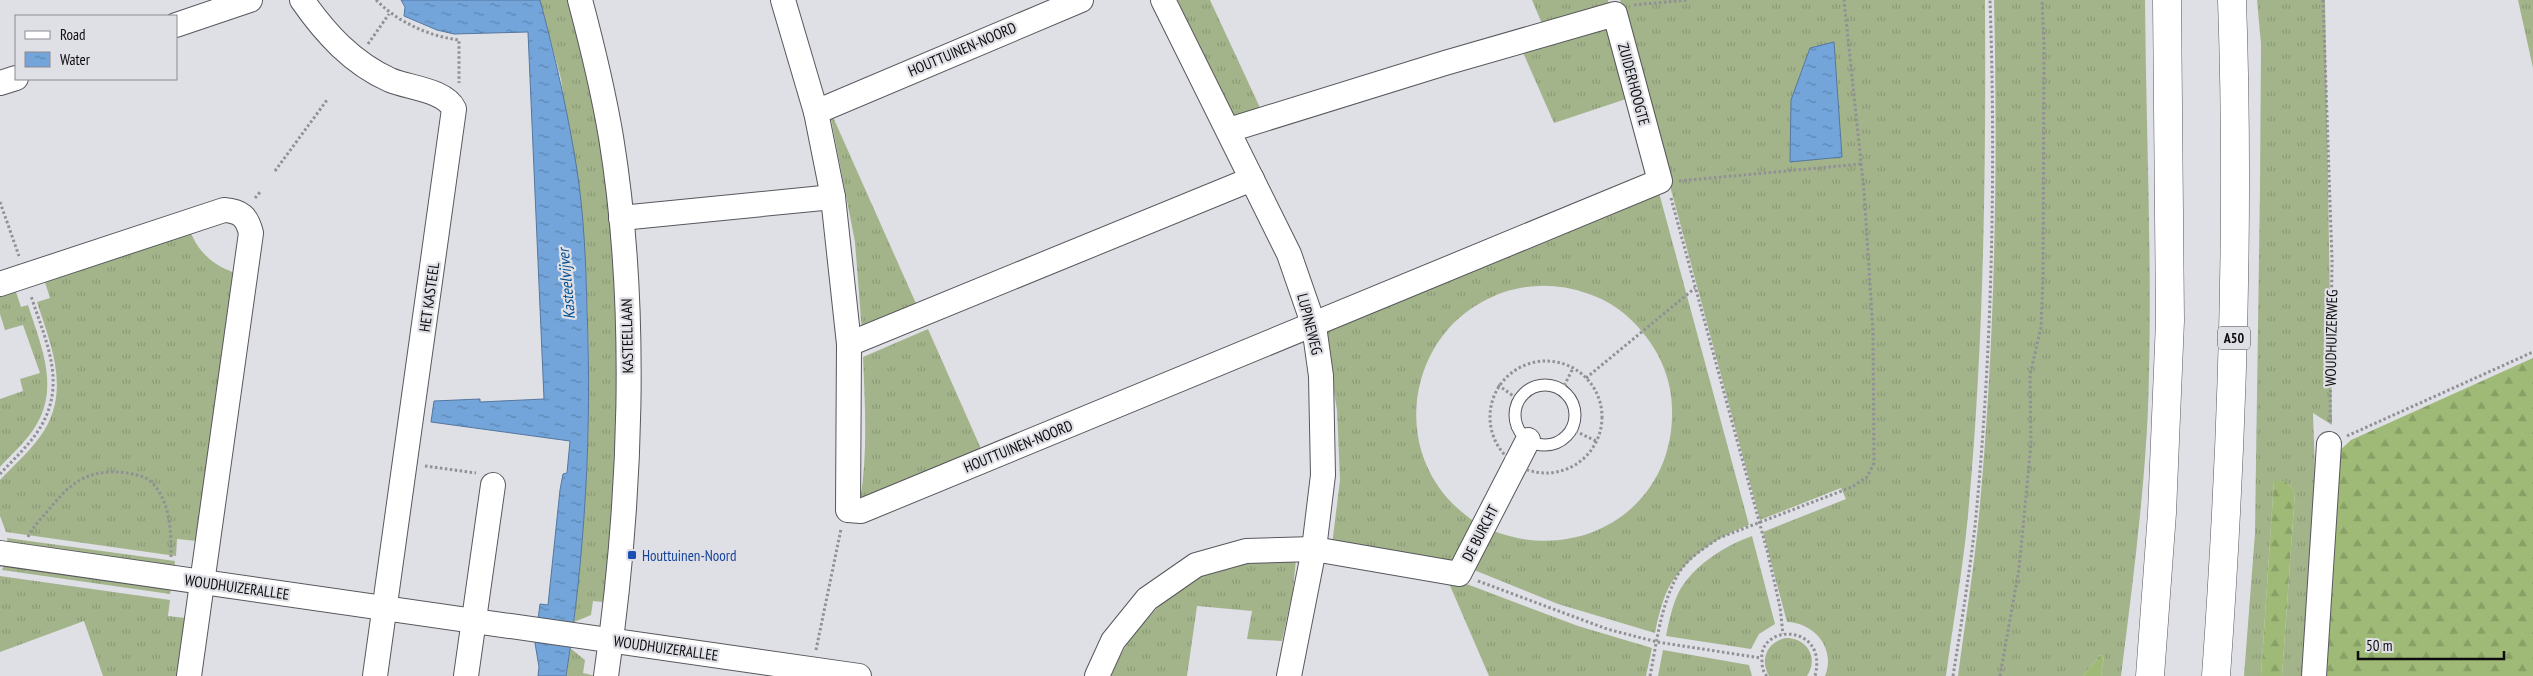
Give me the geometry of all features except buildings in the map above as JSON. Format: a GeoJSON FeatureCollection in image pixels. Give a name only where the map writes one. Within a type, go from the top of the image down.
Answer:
{"type":"FeatureCollection","features":[{"type":"Feature","properties":{"kind":"highway"},"geometry":{"type":"LineString","coordinates":[[2150,676],[2162,513],[2170,321],[2167,0]]}},
{"type":"Feature","properties":{"kind":"highway","name":"A50"},"geometry":{"type":"LineString","coordinates":[[2216,676],[2228,500],[2234,327],[2236,108],[2232,0]]}},
{"type":"Feature","properties":{"kind":"street"},"geometry":{"type":"LineString","coordinates":[[178,23],[250,0]]}},
{"type":"Feature","properties":{"kind":"street"},"geometry":{"type":"LineString","coordinates":[[302,0],[337,43],[364,65],[390,80],[440,95],[449,101]]}},
{"type":"Feature","properties":{"kind":"street","name":"KASTEELLAAN"},"geometry":{"type":"LineString","coordinates":[[580,0],[607,114],[621,218],[627,333],[627,425],[622,549],[606,676]]}},
{"type":"Feature","properties":{"kind":"street"},"geometry":{"type":"LineString","coordinates":[[784,0],[816,112],[834,197],[849,344],[848,510]]}},
{"type":"Feature","properties":{"kind":"street","name":"HOUTTUINEN-NOORD"},"geometry":{"type":"LineString","coordinates":[[816,112],[1081,0]]}},
{"type":"Feature","properties":{"kind":"street","name":"LUPINEWEG"},"geometry":{"type":"LineString","coordinates":[[1164,0],[1289,254],[1314,326],[1321,376],[1324,475],[1314,549],[1289,676]]}},
{"type":"Feature","properties":{"kind":"street","name":"ZUIDERHOOGTE"},"geometry":{"type":"LineString","coordinates":[[1229,130],[1446,63],[1615,14],[1668,181]]}},
{"type":"Feature","properties":{"kind":"street"},"geometry":{"type":"LineString","coordinates":[[0,83],[15,78]]}},
{"type":"Feature","properties":{"kind":"street","name":"HET KASTEEL"},"geometry":{"type":"LineString","coordinates":[[375,676],[454,117],[454,109],[449,101]]}},
{"type":"Feature","properties":{"kind":"street"},"geometry":{"type":"LineString","coordinates":[[849,344],[1252,179]]}},
{"type":"Feature","properties":{"kind":"street"},"geometry":{"type":"LineString","coordinates":[[1314,326],[1668,181]]}},
{"type":"Feature","properties":{"kind":"street"},"geometry":{"type":"LineString","coordinates":[[621,218],[834,197]]}},
{"type":"Feature","properties":{"kind":"street"},"geometry":{"type":"LineString","coordinates":[[0,284],[224,210],[234,211],[243,215],[248,222],[252,233],[189,676]]}},
{"type":"Feature","properties":{"kind":"street","name":"HOUTTUINEN-NOORD"},"geometry":{"type":"LineString","coordinates":[[848,510],[861,511],[1314,326]]}},
{"type":"Feature","properties":{"kind":"street","name":"DE BURCHT"},"geometry":{"type":"LineString","coordinates":[[1314,549],[1459,574],[1528,440]]}},
{"type":"Feature","properties":{"kind":"street"},"geometry":{"type":"LineString","coordinates":[[2314,676],[2330,444]]}},
{"type":"Feature","properties":{"kind":"street"},"geometry":{"type":"LineString","coordinates":[[466,676],[493,485]]}},
{"type":"Feature","properties":{"kind":"street"},"geometry":{"type":"LineString","coordinates":[[1097,676],[1113,641],[1147,599],[1196,566],[1246,551],[1314,549]]}},
{"type":"Feature","properties":{"kind":"street","name":"WOUDHUIZERALLEE"},"geometry":{"type":"LineString","coordinates":[[0,553],[859,676]]}},
{"type":"Feature","properties":{"kind":"lane"},"geometry":{"type":"LineString","coordinates":[[1547,385],[1562,390],[1571,399],[1575,409],[1575,421],[1569,435],[1552,445],[1542,446],[1528,440],[1520,433],[1516,423],[1515,412],[1519,400],[1526,392],[1537,386],[1547,385]]}},
{"type":"Feature","properties":{"kind":"path"},"geometry":{"type":"LineString","coordinates":[[376,0],[389,14],[430,33],[459,40],[458,89],[449,101]]}},
{"type":"Feature","properties":{"kind":"path"},"geometry":{"type":"LineString","coordinates":[[1627,5],[1688,0]]}},
{"type":"Feature","properties":{"kind":"path"},"geometry":{"type":"LineString","coordinates":[[1650,676],[1667,600],[1681,570],[1700,552],[1719,538],[1852,487],[1867,477],[1874,463],[1873,332],[1861,164],[1844,0]]}},
{"type":"Feature","properties":{"kind":"path"},"geometry":{"type":"LineString","coordinates":[[1953,676],[1975,526],[1988,326],[1991,200],[1990,0]]}},
{"type":"Feature","properties":{"kind":"path"},"geometry":{"type":"LineString","coordinates":[[2000,676],[2019,569],[2031,444],[2030,375],[2041,327],[2044,44],[2042,0]]}},
{"type":"Feature","properties":{"kind":"path","name":"WOUDHUIZERWEG"},"geometry":{"type":"LineString","coordinates":[[2323,0],[2332,260],[2330,444]]}},
{"type":"Feature","properties":{"kind":"path"},"geometry":{"type":"LineString","coordinates":[[372,39],[389,14]]}},
{"type":"Feature","properties":{"kind":"path"},"geometry":{"type":"LineString","coordinates":[[275,171],[327,100]]}},
{"type":"Feature","properties":{"kind":"path"},"geometry":{"type":"LineString","coordinates":[[1783,634],[1780,607],[1668,189],[1668,181],[1861,164]]}},
{"type":"Feature","properties":{"kind":"path"},"geometry":{"type":"LineString","coordinates":[[0,202],[26,276],[54,377],[53,398],[46,417],[35,435],[0,474]]}},
{"type":"Feature","properties":{"kind":"path"},"geometry":{"type":"LineString","coordinates":[[1586,378],[1695,288]]}},
{"type":"Feature","properties":{"kind":"path"},"geometry":{"type":"LineString","coordinates":[[2330,444],[2533,352]]}},
{"type":"Feature","properties":{"kind":"path"},"geometry":{"type":"LineString","coordinates":[[1535,361],[1556,361],[1573,368],[1594,386],[1602,407],[1600,433],[1588,455],[1573,467],[1550,473],[1531,472],[1516,465],[1500,450],[1492,437],[1489,412],[1498,385],[1512,371],[1535,361]]}},
{"type":"Feature","properties":{"kind":"path"},"geometry":{"type":"LineString","coordinates":[[1562,390],[1573,368]]}},
{"type":"Feature","properties":{"kind":"path"},"geometry":{"type":"LineString","coordinates":[[1498,385],[1519,400]]}},
{"type":"Feature","properties":{"kind":"path"},"geometry":{"type":"LineString","coordinates":[[1571,429],[1596,441]]}},
{"type":"Feature","properties":{"kind":"path"},"geometry":{"type":"LineString","coordinates":[[406,463],[494,476],[493,485]]}},
{"type":"Feature","properties":{"kind":"path"},"geometry":{"type":"LineString","coordinates":[[28,538],[55,502],[75,481],[94,474],[115,472],[131,474],[147,478],[162,496],[170,525],[172,558]]}},
{"type":"Feature","properties":{"kind":"path"},"geometry":{"type":"LineString","coordinates":[[813,669],[837,539],[848,510]]}},
{"type":"Feature","properties":{"kind":"path"},"geometry":{"type":"LineString","coordinates":[[1459,574],[1607,629],[1657,642],[1761,658]]}},
{"type":"Feature","properties":{"kind":"path"},"geometry":{"type":"LineString","coordinates":[[1766,676],[1763,672],[1761,658],[1769,642],[1783,634],[1799,634],[1810,642],[1818,657],[1816,676]]}},
{"type":"Feature","properties":{"kind":"green space"},"geometry":{"type":"Polygon","coordinates":[[[540,0],[571,0],[595,103],[611,227],[615,290],[617,415],[615,478],[603,602],[593,601],[591,615],[574,622],[584,516],[588,443],[589,361],[586,271],[561,79],[540,0]]]}},
{"type":"Feature","properties":{"kind":"green space"},"geometry":{"type":"Polygon","coordinates":[[[1174,0],[1210,0],[1262,112],[1230,117],[1174,0]]]}},
{"type":"Feature","properties":{"kind":"green space"},"geometry":{"type":"Polygon","coordinates":[[[1532,0],[1608,0],[1610,8],[1543,26],[1532,0]]]}},
{"type":"Feature","properties":{"kind":"green space"},"geometry":{"type":"Polygon","coordinates":[[[1620,0],[1985,0],[1983,258],[1978,387],[1966,535],[1946,676],[1825,676],[1828,656],[1821,639],[1806,627],[1787,622],[1763,532],[1846,499],[1841,488],[1760,520],[1620,0]],[[1834,43],[1810,48],[1791,100],[1790,162],[1834,43]]]}},
{"type":"Feature","properties":{"kind":"green space"},"geometry":{"type":"Polygon","coordinates":[[[1994,0],[2145,0],[2150,256],[2148,409],[2141,509],[2121,676],[2101,676],[2104,656],[2100,655],[2083,676],[1958,676],[1977,535],[1989,386],[1994,258],[1996,129],[1994,0]]]}},
{"type":"Feature","properties":{"kind":"green space"},"geometry":{"type":"Polygon","coordinates":[[[2257,0],[2325,0],[2332,425],[2313,413],[2315,471],[2307,676],[2282,676],[2295,492],[2286,481],[2274,481],[2261,676],[2244,676],[2255,533],[2261,44],[2257,0]]]}},
{"type":"Feature","properties":{"kind":"green space"},"geometry":{"type":"Polygon","coordinates":[[[2518,0],[2533,0],[2533,68],[2518,0]]]}},
{"type":"Feature","properties":{"kind":"green space"},"geometry":{"type":"Polygon","coordinates":[[[1611,23],[1629,98],[1554,123],[1521,48],[1611,23]]]}},
{"type":"Feature","properties":{"kind":"green space"},"geometry":{"type":"Polygon","coordinates":[[[829,108],[918,308],[862,332],[855,242],[829,108]]]}},
{"type":"Feature","properties":{"kind":"green space"},"geometry":{"type":"Polygon","coordinates":[[[1658,189],[1749,525],[1716,540],[1680,572],[1666,593],[1655,633],[1558,604],[1469,568],[1491,530],[1524,539],[1557,540],[1588,534],[1616,520],[1640,500],[1658,475],[1669,444],[1672,409],[1668,379],[1660,359],[1643,333],[1624,314],[1602,300],[1573,289],[1533,286],[1507,291],[1494,296],[1460,317],[1442,337],[1428,360],[1420,384],[1416,410],[1418,436],[1425,462],[1446,497],[1475,522],[1450,564],[1332,545],[1340,480],[1337,410],[1324,331],[1658,189]]]}},
{"type":"Feature","properties":{"kind":"green space"},"geometry":{"type":"Polygon","coordinates":[[[190,231],[202,252],[213,262],[235,273],[197,541],[177,539],[176,556],[6,532],[0,516],[0,480],[39,438],[49,421],[55,405],[56,371],[53,354],[37,302],[50,298],[44,279],[190,231]]]}},
{"type":"Feature","properties":{"kind":"green space"},"geometry":{"type":"Polygon","coordinates":[[[15,289],[21,307],[28,305],[39,338],[46,370],[46,402],[40,418],[31,433],[0,467],[0,399],[23,391],[20,379],[40,373],[23,325],[5,330],[0,314],[0,294],[15,289]]]}},
{"type":"Feature","properties":{"kind":"green space"},"geometry":{"type":"Polygon","coordinates":[[[928,329],[982,451],[860,501],[865,447],[863,357],[928,329]]]}},
{"type":"Feature","properties":{"kind":"green space"},"geometry":{"type":"Polygon","coordinates":[[[2533,358],[2533,676],[2327,676],[2333,468],[2337,453],[2351,440],[2533,358]]]}},
{"type":"Feature","properties":{"kind":"green space"},"geometry":{"type":"Polygon","coordinates":[[[2274,481],[2286,481],[2295,492],[2282,676],[2261,676],[2274,481]]]}},
{"type":"Feature","properties":{"kind":"green space"},"geometry":{"type":"Polygon","coordinates":[[[1752,536],[1775,624],[1759,634],[1751,649],[1666,636],[1676,599],[1688,579],[1712,556],[1752,536]]]}},
{"type":"Feature","properties":{"kind":"green space"},"geometry":{"type":"Polygon","coordinates":[[[7,538],[175,561],[174,573],[8,547],[7,538]]]}},
{"type":"Feature","properties":{"kind":"green space"},"geometry":{"type":"Polygon","coordinates":[[[1296,559],[1293,590],[1282,641],[1247,639],[1252,611],[1197,606],[1187,676],[1111,676],[1132,637],[1165,599],[1182,584],[1208,571],[1222,567],[1252,562],[1296,559]]]}},
{"type":"Feature","properties":{"kind":"green space"},"geometry":{"type":"Polygon","coordinates":[[[6,561],[172,583],[170,594],[2,570],[6,561]]]}},
{"type":"Feature","properties":{"kind":"green space"},"geometry":{"type":"Polygon","coordinates":[[[0,576],[170,600],[168,616],[186,618],[178,676],[103,676],[84,621],[0,652],[0,576]]]}},
{"type":"Feature","properties":{"kind":"green space"},"geometry":{"type":"Polygon","coordinates":[[[1448,581],[1464,583],[1578,626],[1652,648],[1646,676],[1489,676],[1448,581]]]}},
{"type":"Feature","properties":{"kind":"green space"},"geometry":{"type":"Polygon","coordinates":[[[1786,638],[1800,641],[1809,650],[1812,662],[1807,676],[1769,676],[1765,663],[1767,652],[1774,643],[1786,638]]]}},
{"type":"Feature","properties":{"kind":"green space"},"geometry":{"type":"Polygon","coordinates":[[[570,648],[585,660],[583,673],[596,676],[566,676],[570,648]]]}},
{"type":"Feature","properties":{"kind":"green space"},"geometry":{"type":"Polygon","coordinates":[[[1663,650],[1749,665],[1752,676],[1658,676],[1663,650]]]}},
{"type":"Feature","properties":{"kind":"green space"},"geometry":{"type":"Polygon","coordinates":[[[2100,655],[2104,656],[2101,676],[2083,676],[2100,655]]]}},
{"type":"Feature","properties":{"kind":"water","name":"Kasteelvijver"},"geometry":{"type":"Polygon","coordinates":[[[401,0],[540,0],[551,42],[570,127],[577,170],[583,222],[588,356],[586,493],[573,631],[566,676],[538,676],[539,667],[535,643],[540,604],[548,605],[560,490],[563,474],[567,473],[570,441],[431,422],[434,401],[480,399],[480,402],[544,399],[528,32],[454,34],[437,30],[404,16],[405,7],[401,0]]]}},
{"type":"Feature","properties":{"kind":"water"},"geometry":{"type":"Polygon","coordinates":[[[1834,42],[1842,157],[1790,162],[1791,100],[1810,48],[1834,42]]]}},
{"type":"Feature","properties":{"kind":"place","name":"Houttuinen-Noord"},"geometry":{"type":"Point","coordinates":[632,555]}}]}
